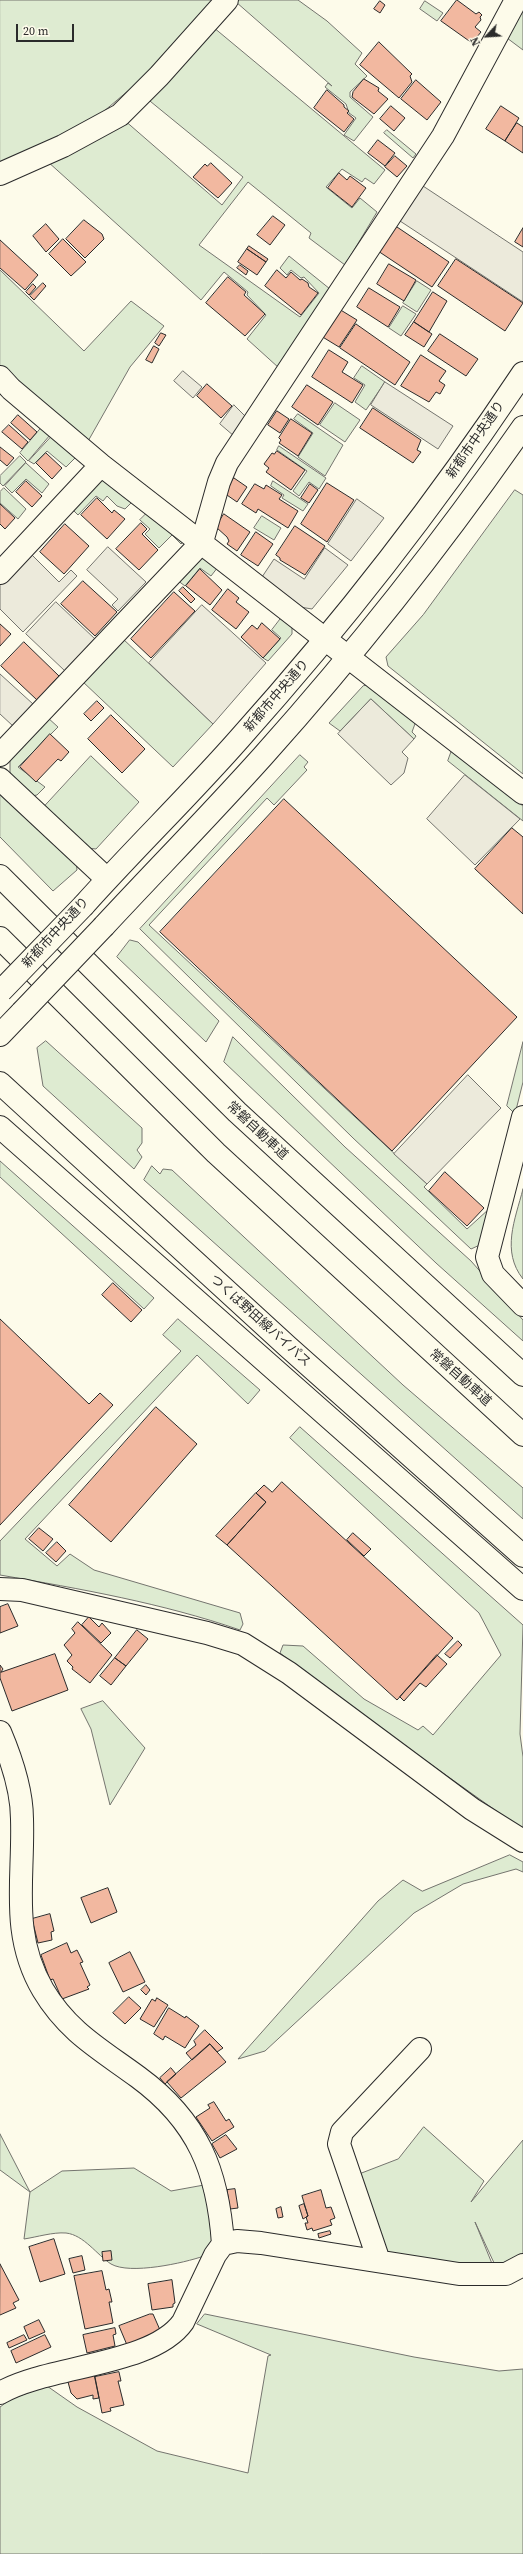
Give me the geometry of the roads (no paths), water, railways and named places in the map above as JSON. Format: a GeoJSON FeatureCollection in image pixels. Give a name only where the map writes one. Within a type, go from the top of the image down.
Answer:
{"type":"FeatureCollection","features":[{"type":"Feature","properties":{"kind":"main road"},"geometry":{"type":"LineString","coordinates":[[0,174],[63,146],[120,115],[202,30],[227,0]]}},
{"type":"Feature","properties":{"kind":"main road"},"geometry":{"type":"LineString","coordinates":[[0,755],[202,542],[219,482],[227,463],[443,136],[516,0]]}},
{"type":"Feature","properties":{"kind":"main road","name":"新都市中央通り"},"geometry":{"type":"LineString","coordinates":[[1,992],[240,739],[326,638],[460,464],[523,373]]}},
{"type":"Feature","properties":{"kind":"main road"},"geometry":{"type":"LineString","coordinates":[[4,389],[326,638],[523,793]]}},
{"type":"Feature","properties":{"kind":"main road"},"geometry":{"type":"LineString","coordinates":[[0,1035],[262,757],[349,656],[479,490],[523,427]]}},
{"type":"Feature","properties":{"kind":"main road"},"geometry":{"type":"LineString","coordinates":[[0,573],[102,465]]}},
{"type":"Feature","properties":{"kind":"main road"},"geometry":{"type":"LineString","coordinates":[[0,779],[107,879]]}},
{"type":"Feature","properties":{"kind":"main road","name":"常磐自動車道"},"geometry":{"type":"LineString","coordinates":[[0,876],[237,1112],[523,1375]]}},
{"type":"Feature","properties":{"kind":"main road","name":"常磐自動車道"},"geometry":{"type":"LineString","coordinates":[[0,938],[216,1153],[523,1435]]}},
{"type":"Feature","properties":{"kind":"main road","name":"つくば野田線バイパス"},"geometry":{"type":"LineString","coordinates":[[0,1084],[287,1346],[523,1556]]}},
{"type":"Feature","properties":{"kind":"main road"},"geometry":{"type":"LineString","coordinates":[[523,1117],[487,1257],[493,1274],[523,1305]]}},
{"type":"Feature","properties":{"kind":"main road","name":"つくば野田線バイパス"},"geometry":{"type":"LineString","coordinates":[[0,1127],[523,1589]]}},
{"type":"Feature","properties":{"kind":"main road"},"geometry":{"type":"LineString","coordinates":[[0,1589],[22,1590],[207,1633],[242,1644],[290,1673],[472,1809],[523,1842]]}},
{"type":"Feature","properties":{"kind":"main road"},"geometry":{"type":"LineString","coordinates":[[0,1732],[11,1762],[22,1818],[20,1918],[23,1940],[31,1967],[60,2014],[84,2040],[157,2092],[173,2107],[190,2128],[206,2156],[217,2191],[223,2244]]}},
{"type":"Feature","properties":{"kind":"main road"},"geometry":{"type":"LineString","coordinates":[[380,2261],[339,2144],[342,2132],[420,2049]]}},
{"type":"Feature","properties":{"kind":"main road"},"geometry":{"type":"LineString","coordinates":[[0,2393],[58,2373],[146,2350],[164,2341],[177,2330],[183,2322],[215,2255],[223,2244],[237,2241],[261,2243],[459,2274],[506,2274],[523,2265]]}}]}
